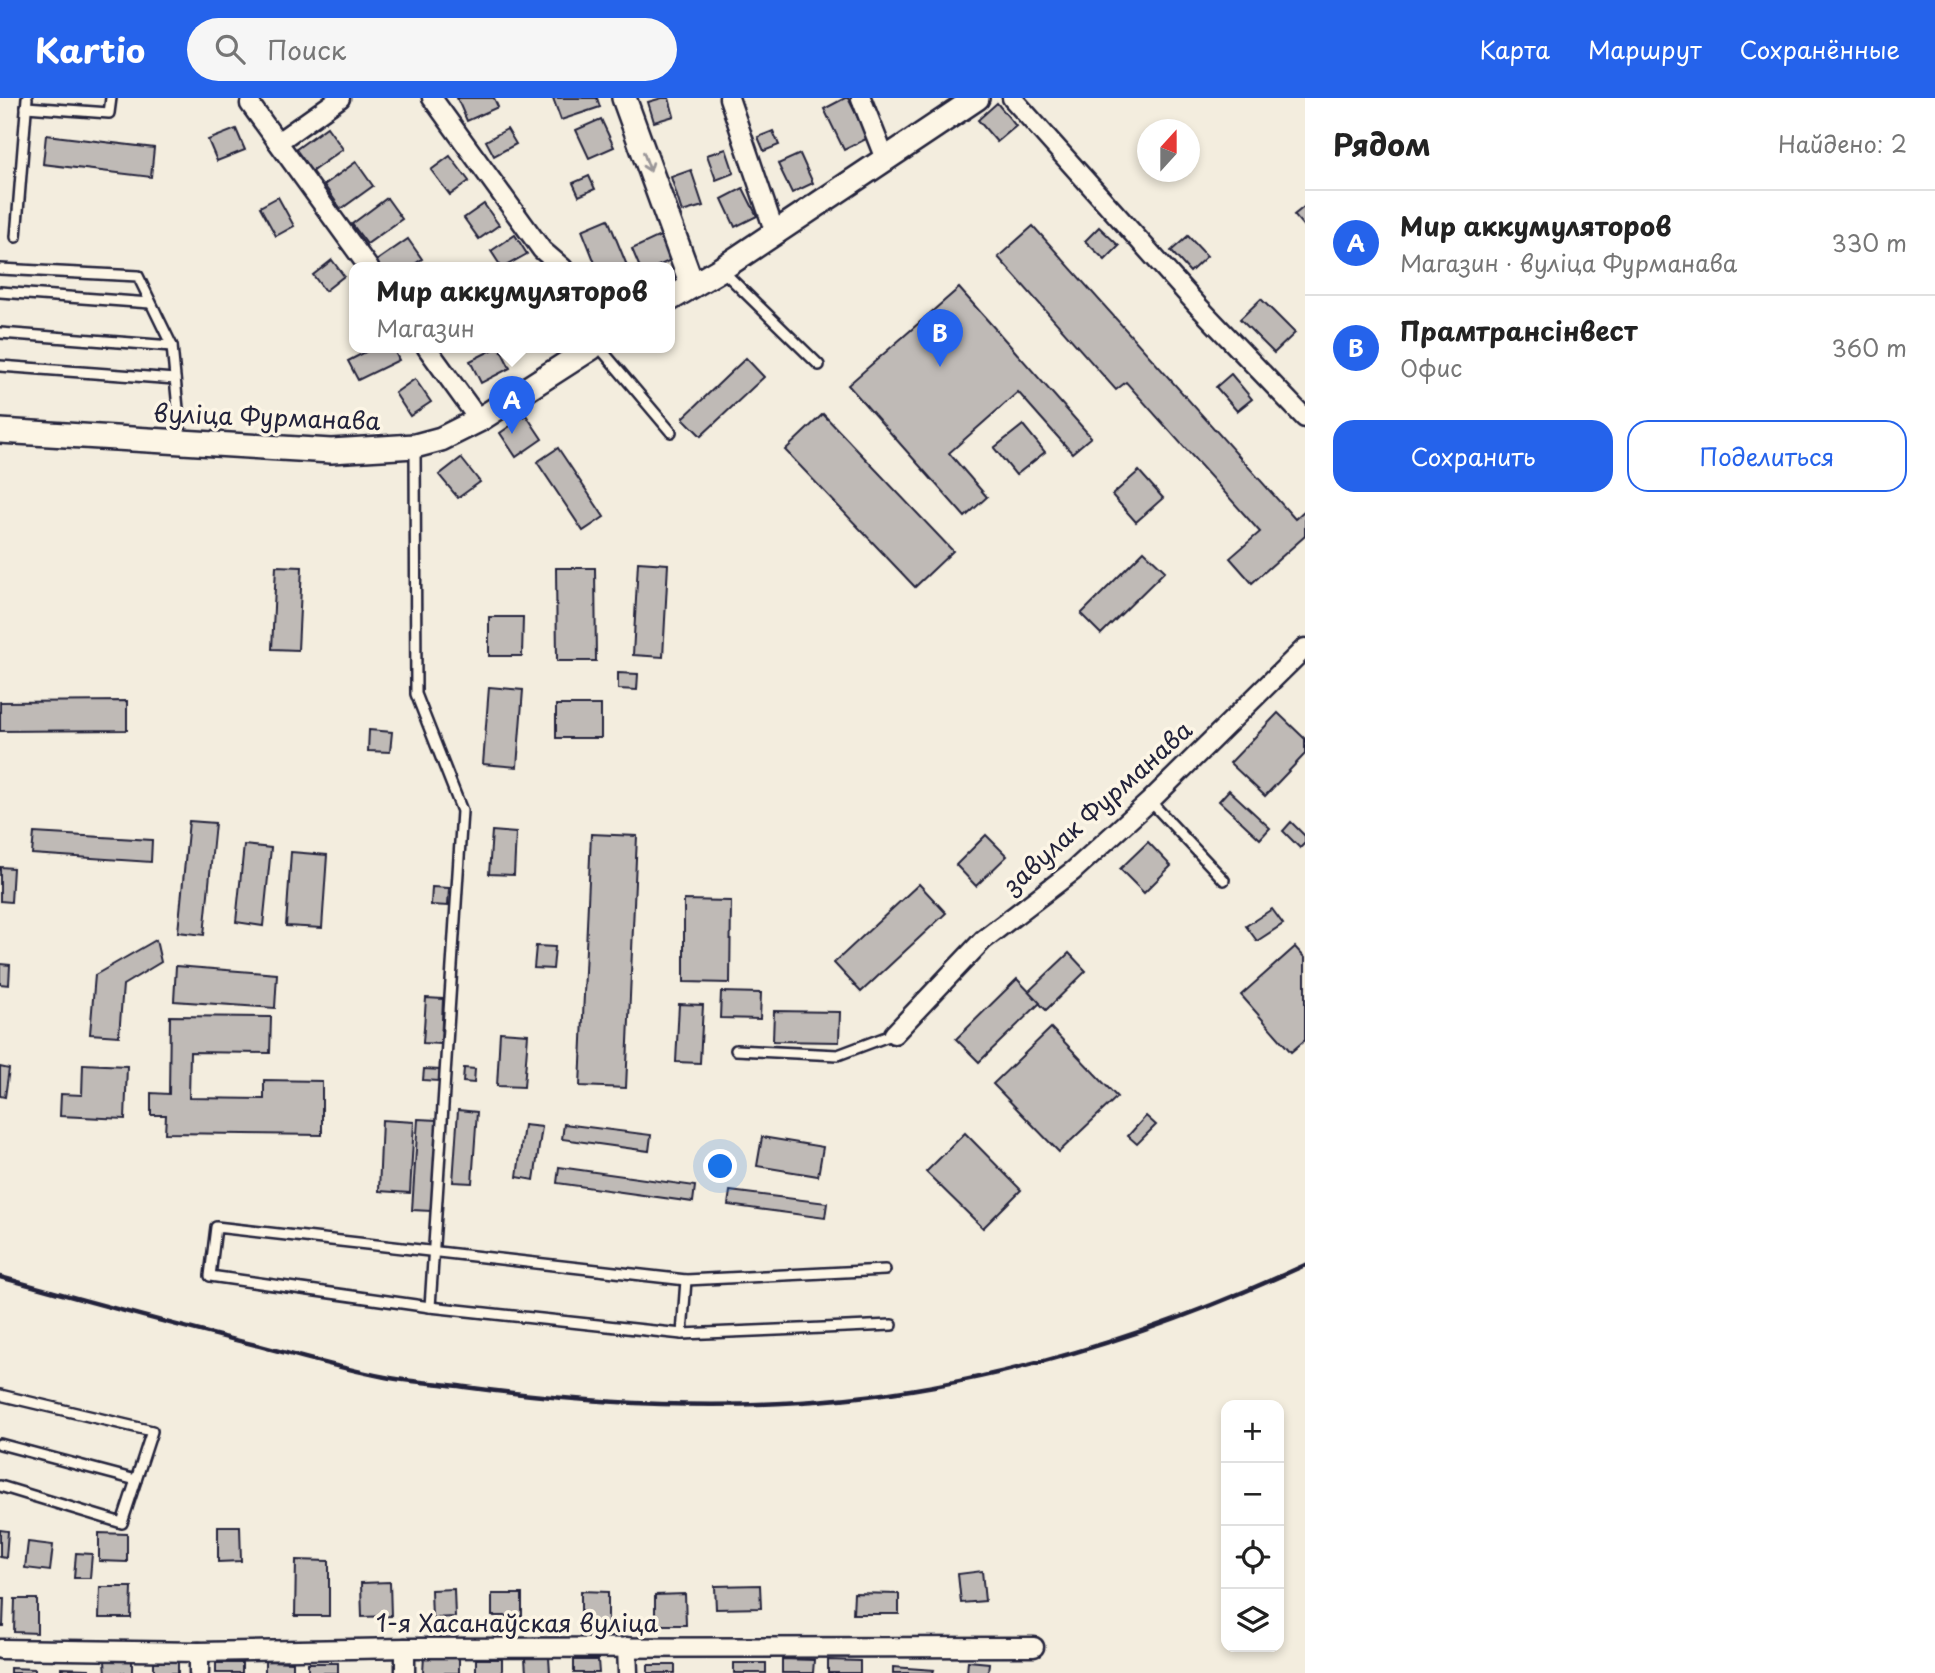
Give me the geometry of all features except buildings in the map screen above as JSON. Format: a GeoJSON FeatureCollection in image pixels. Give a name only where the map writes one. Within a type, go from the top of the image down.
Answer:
{"type":"FeatureCollection","features":[{"type":"Feature","properties":{"kind":"street"},"geometry":{"type":"LineString","coordinates":[[278,142],[340,98]]}},
{"type":"Feature","properties":{"kind":"street"},"geometry":{"type":"LineString","coordinates":[[432,98],[542,250],[556,262]]}},
{"type":"Feature","properties":{"kind":"street"},"geometry":{"type":"LineString","coordinates":[[624,98],[692,285]]}},
{"type":"Feature","properties":{"kind":"street"},"geometry":{"type":"LineString","coordinates":[[729,98],[775,233]]}},
{"type":"Feature","properties":{"kind":"street"},"geometry":{"type":"LineString","coordinates":[[861,98],[885,159]]}},
{"type":"Feature","properties":{"kind":"street"},"geometry":{"type":"LineString","coordinates":[[675,296],[721,269],[977,98]]}},
{"type":"Feature","properties":{"kind":"street"},"geometry":{"type":"LineString","coordinates":[[1012,98],[1198,306],[1305,418]]}},
{"type":"Feature","properties":{"kind":"street"},"geometry":{"type":"LineString","coordinates":[[250,104],[365,262]]}},
{"type":"Feature","properties":{"kind":"street"},"geometry":{"type":"LineString","coordinates":[[431,353],[479,420]]}},
{"type":"Feature","properties":{"kind":"street","name":"вуліца Фурманава"},"geometry":{"type":"LineString","coordinates":[[0,430],[331,451],[415,446],[441,439],[479,420],[583,353]]}},
{"type":"Feature","properties":{"kind":"street","name":"завулак Фурманава"},"geometry":{"type":"LineString","coordinates":[[894,1034],[984,940],[1073,871],[1150,801],[1305,648]]}},
{"type":"Feature","properties":{"kind":"street"},"geometry":{"type":"LineString","coordinates":[[628,1647],[628,1673]]}},
{"type":"Feature","properties":{"kind":"street","name":"1-я Хасанаўская вуліца"},"geometry":{"type":"LineString","coordinates":[[0,1649],[199,1652],[405,1648],[1034,1647]]}},
{"type":"Feature","properties":{"kind":"street"},"geometry":{"type":"LineString","coordinates":[[405,1648],[405,1673]]}},
{"type":"Feature","properties":{"kind":"street"},"geometry":{"type":"LineString","coordinates":[[199,1652],[199,1673]]}},
{"type":"Feature","properties":{"kind":"lane"},"geometry":{"type":"LineString","coordinates":[[16,237],[27,103],[109,113],[111,98]]}},
{"type":"Feature","properties":{"kind":"lane"},"geometry":{"type":"LineString","coordinates":[[0,269],[138,276],[172,346],[181,443]]}},
{"type":"Feature","properties":{"kind":"lane"},"geometry":{"type":"LineString","coordinates":[[721,269],[819,365]]}},
{"type":"Feature","properties":{"kind":"lane"},"geometry":{"type":"LineString","coordinates":[[0,292],[150,303]]}},
{"type":"Feature","properties":{"kind":"lane"},"geometry":{"type":"LineString","coordinates":[[0,333],[172,346]]}},
{"type":"Feature","properties":{"kind":"lane"},"geometry":{"type":"LineString","coordinates":[[604,353],[671,432]]}},
{"type":"Feature","properties":{"kind":"lane"},"geometry":{"type":"LineString","coordinates":[[0,366],[175,379]]}},
{"type":"Feature","properties":{"kind":"lane"},"geometry":{"type":"LineString","coordinates":[[415,446],[416,694],[462,811],[430,1307]]}},
{"type":"Feature","properties":{"kind":"lane"},"geometry":{"type":"LineString","coordinates":[[1150,801],[1224,880]]}},
{"type":"Feature","properties":{"kind":"lane"},"geometry":{"type":"LineString","coordinates":[[736,1050],[838,1055],[894,1034]]}},
{"type":"Feature","properties":{"kind":"lane"},"geometry":{"type":"LineString","coordinates":[[885,1270],[686,1280],[216,1227],[210,1276],[430,1307],[682,1334],[892,1325]]}},
{"type":"Feature","properties":{"kind":"lane"},"geometry":{"type":"LineString","coordinates":[[682,1334],[686,1280]]}},
{"type":"Feature","properties":{"kind":"lane"},"geometry":{"type":"LineString","coordinates":[[0,1395],[152,1431],[122,1524],[0,1486]]}},
{"type":"Feature","properties":{"kind":"lane"},"geometry":{"type":"LineString","coordinates":[[0,1444],[136,1479]]}},
{"type":"Feature","properties":{"kind":"railway"},"geometry":{"type":"LineString","coordinates":[[0,1277],[195,1330],[385,1377],[582,1400],[700,1405],[818,1401],[876,1395],[934,1386],[1030,1365],[1170,1321],[1305,1265]]}},
{"type":"Feature","properties":{"kind":"place","name":"Прамтрансінвест"},"geometry":{"type":"Point","coordinates":[940,367]}},
{"type":"Feature","properties":{"kind":"place","name":"Мир аккумуляторов"},"geometry":{"type":"Point","coordinates":[512,434]}}]}
